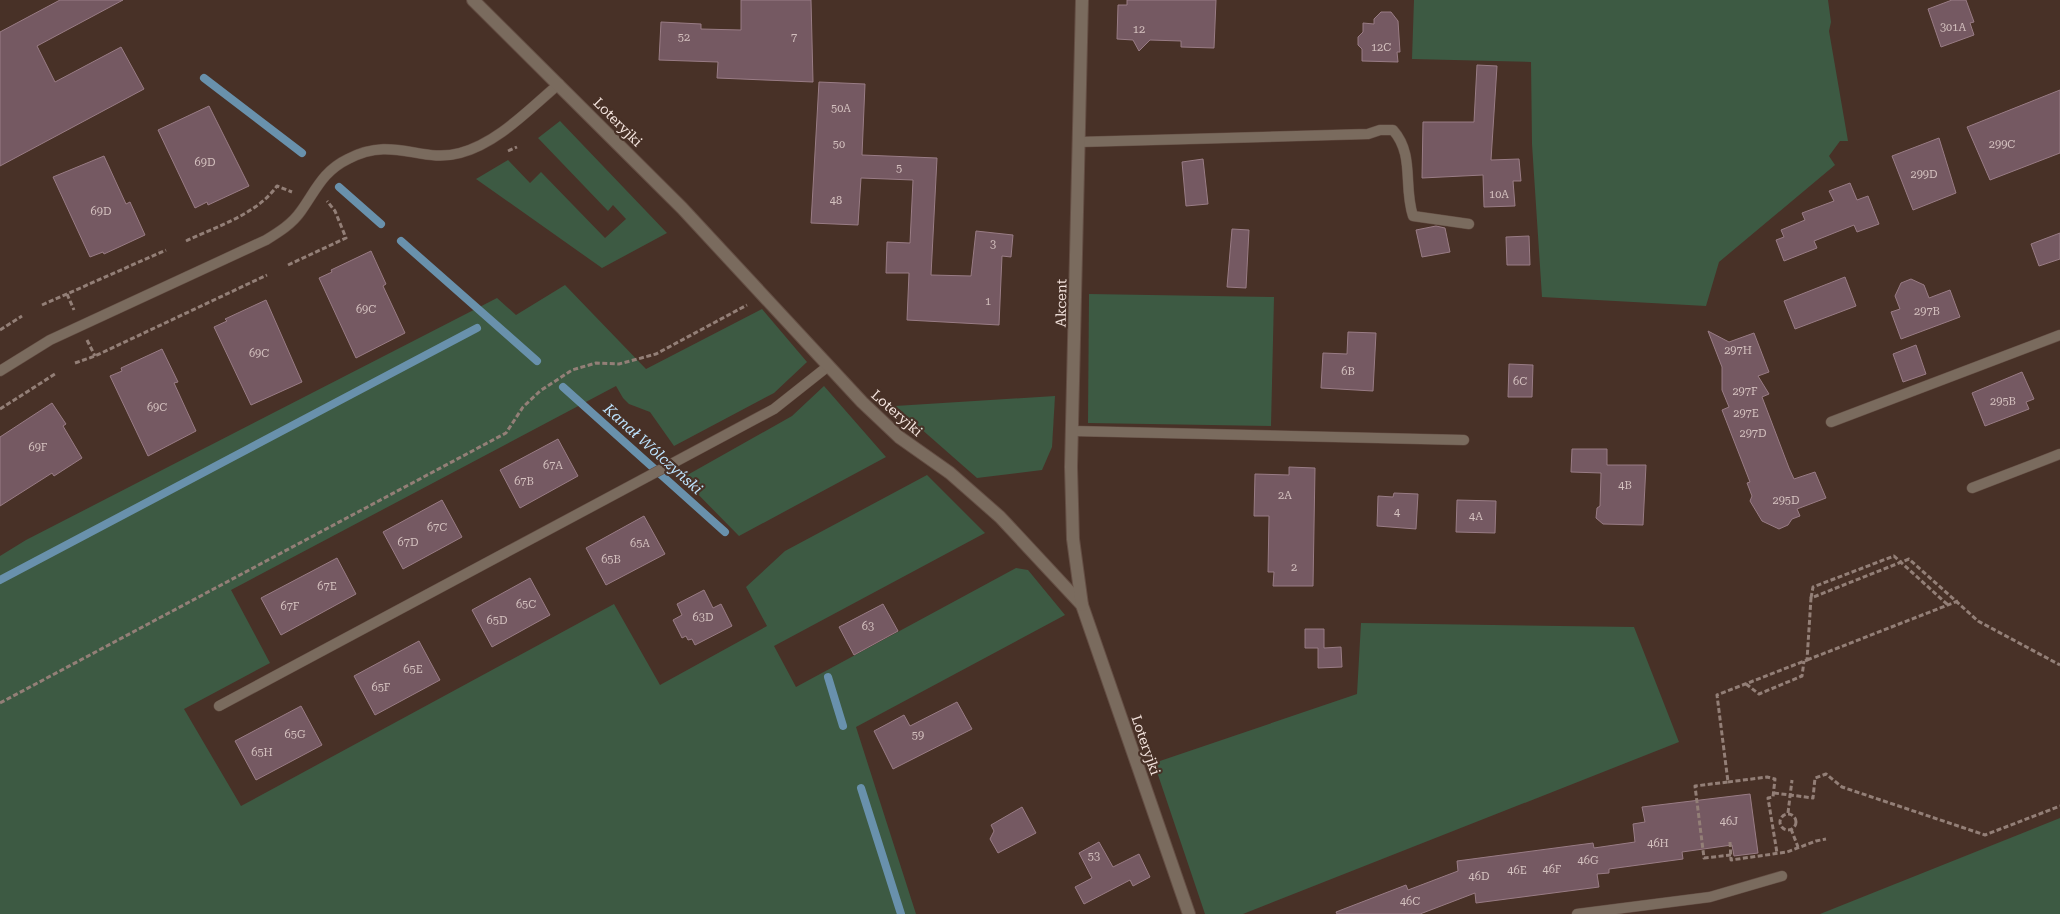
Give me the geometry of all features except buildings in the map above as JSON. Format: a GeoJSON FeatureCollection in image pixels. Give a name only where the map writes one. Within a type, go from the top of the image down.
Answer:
{"type":"FeatureCollection","features":[{"type":"Feature","properties":{"kind":"street","name":"Loteryjki"},"geometry":{"type":"LineString","coordinates":[[473,0],[682,208],[827,367],[899,437],[950,473],[1000,517],[1082,605],[1189,914]]}},
{"type":"Feature","properties":{"kind":"street","name":"Akcent"},"geometry":{"type":"LineString","coordinates":[[1082,0],[1071,467],[1073,538],[1082,605]]}},
{"type":"Feature","properties":{"kind":"lane"},"geometry":{"type":"LineString","coordinates":[[0,371],[50,340],[266,240],[283,230],[300,213],[329,170],[348,158],[368,151],[389,148],[437,155],[460,153],[485,142],[510,126],[559,84]]}},
{"type":"Feature","properties":{"kind":"lane"},"geometry":{"type":"LineString","coordinates":[[1079,142],[1368,134],[1380,130],[1393,130],[1402,141],[1406,155],[1413,216],[1469,224]]}},
{"type":"Feature","properties":{"kind":"lane"},"geometry":{"type":"LineString","coordinates":[[1831,422],[2060,335]]}},
{"type":"Feature","properties":{"kind":"lane"},"geometry":{"type":"LineString","coordinates":[[219,706],[774,409],[827,367]]}},
{"type":"Feature","properties":{"kind":"lane"},"geometry":{"type":"LineString","coordinates":[[1073,432],[1464,440]]}},
{"type":"Feature","properties":{"kind":"lane"},"geometry":{"type":"LineString","coordinates":[[1972,488],[2060,454]]}},
{"type":"Feature","properties":{"kind":"lane"},"geometry":{"type":"LineString","coordinates":[[1577,914],[1710,897],[1782,876]]}},
{"type":"Feature","properties":{"kind":"path"},"geometry":{"type":"LineString","coordinates":[[288,266],[346,238],[334,211],[322,194]]}},
{"type":"Feature","properties":{"kind":"path"},"geometry":{"type":"LineString","coordinates":[[42,305],[166,250]]}},
{"type":"Feature","properties":{"kind":"path"},"geometry":{"type":"LineString","coordinates":[[75,363],[95,356],[267,275]]}},
{"type":"Feature","properties":{"kind":"path"},"geometry":{"type":"LineString","coordinates":[[0,703],[506,433],[523,407],[540,391],[572,370],[596,363],[619,364],[656,354],[743,308],[751,302],[757,290]]}},
{"type":"Feature","properties":{"kind":"path"},"geometry":{"type":"LineString","coordinates":[[67,294],[76,316]]}},
{"type":"Feature","properties":{"kind":"path"},"geometry":{"type":"LineString","coordinates":[[0,330],[22,316]]}},
{"type":"Feature","properties":{"kind":"path"},"geometry":{"type":"LineString","coordinates":[[85,335],[95,356]]}},
{"type":"Feature","properties":{"kind":"path"},"geometry":{"type":"LineString","coordinates":[[0,409],[55,374]]}},
{"type":"Feature","properties":{"kind":"path"},"geometry":{"type":"LineString","coordinates":[[1746,684],[1759,694],[1802,676],[1813,587],[1894,556],[1948,605]]}},
{"type":"Feature","properties":{"kind":"path"},"geometry":{"type":"LineString","coordinates":[[1811,598],[1909,559],[1978,621],[2060,665]]}},
{"type":"Feature","properties":{"kind":"path"},"geometry":{"type":"LineString","coordinates":[[1728,782],[1717,695],[1958,602]]}},
{"type":"Feature","properties":{"kind":"path"},"geometry":{"type":"LineString","coordinates":[[1774,793],[1813,798],[1815,778],[1826,774],[1842,787],[1985,835],[2060,806]]}},
{"type":"Feature","properties":{"kind":"path"},"geometry":{"type":"LineString","coordinates":[[1731,855],[1704,858],[1695,786],[1767,777],[1775,779],[1773,797],[1768,798],[1777,853]]}},
{"type":"Feature","properties":{"kind":"path"},"geometry":{"type":"LineString","coordinates":[[1788,813],[1792,780]]}},
{"type":"Feature","properties":{"kind":"path"},"geometry":{"type":"LineString","coordinates":[[1788,813],[1794,816],[1796,821],[1791,829],[1783,829],[1780,824],[1781,816],[1788,813]]}},
{"type":"Feature","properties":{"kind":"path"},"geometry":{"type":"LineString","coordinates":[[1791,829],[1798,848]]}},
{"type":"Feature","properties":{"kind":"path"},"geometry":{"type":"LineString","coordinates":[[1730,842],[1732,860],[1777,853],[1816,841],[1826,840]]}},
{"type":"Feature","properties":{"kind":"green space"},"geometry":{"type":"Polygon","coordinates":[[[1414,0],[1828,0],[1831,22],[1829,31],[1848,141],[1840,141],[1829,156],[1835,165],[1719,262],[1706,306],[1542,297],[1532,144],[1531,62],[1412,59],[1414,0]]]}},
{"type":"Feature","properties":{"kind":"green space"},"geometry":{"type":"Polygon","coordinates":[[[560,121],[667,233],[602,268],[476,179],[508,160],[530,183],[541,172],[605,238],[626,219],[613,205],[608,211],[538,138],[560,121]]]}},
{"type":"Feature","properties":{"kind":"green space"},"geometry":{"type":"Polygon","coordinates":[[[565,285],[646,369],[762,309],[807,362],[774,393],[674,446],[650,412],[629,404],[616,386],[231,590],[270,663],[184,709],[241,806],[614,604],[660,685],[767,626],[746,587],[785,551],[927,475],[985,533],[774,646],[796,687],[1016,568],[1028,570],[1065,615],[856,727],[916,914],[0,914],[0,556],[26,540],[497,298],[516,315],[565,285]]]}},
{"type":"Feature","properties":{"kind":"green space"},"geometry":{"type":"Polygon","coordinates":[[[1089,294],[1274,297],[1271,426],[1088,423],[1089,294]]]}},
{"type":"Feature","properties":{"kind":"green space"},"geometry":{"type":"Polygon","coordinates":[[[824,386],[886,457],[739,536],[682,478],[792,416],[824,386]]]}},
{"type":"Feature","properties":{"kind":"green space"},"geometry":{"type":"Polygon","coordinates":[[[1055,396],[1052,447],[1042,470],[977,478],[895,406],[1055,396]]]}},
{"type":"Feature","properties":{"kind":"green space"},"geometry":{"type":"Polygon","coordinates":[[[1361,623],[1634,627],[1679,742],[1243,914],[1205,914],[1154,763],[1357,694],[1361,623]]]}},
{"type":"Feature","properties":{"kind":"green space"},"geometry":{"type":"Polygon","coordinates":[[[2060,818],[2060,914],[1820,914],[2060,818]]]}},
{"type":"Feature","properties":{"kind":"waterway","name":"Kanał Wólczyński"},"geometry":{"type":"LineString","coordinates":[[204,78],[302,153]]}},
{"type":"Feature","properties":{"kind":"waterway","name":"Kanał Wólczyński"},"geometry":{"type":"LineString","coordinates":[[339,187],[381,224]]}},
{"type":"Feature","properties":{"kind":"waterway","name":"Kanał Wólczyński"},"geometry":{"type":"LineString","coordinates":[[401,241],[537,361]]}},
{"type":"Feature","properties":{"kind":"waterway"},"geometry":{"type":"LineString","coordinates":[[0,580],[477,328]]}},
{"type":"Feature","properties":{"kind":"waterway","name":"Kanał Wólczyński"},"geometry":{"type":"LineString","coordinates":[[563,387],[725,532]]}},
{"type":"Feature","properties":{"kind":"waterway","name":"Kanał Wólczyński"},"geometry":{"type":"LineString","coordinates":[[828,677],[843,726]]}},
{"type":"Feature","properties":{"kind":"waterway","name":"Kanał Wólczyński"},"geometry":{"type":"LineString","coordinates":[[861,788],[901,914]]}}]}
